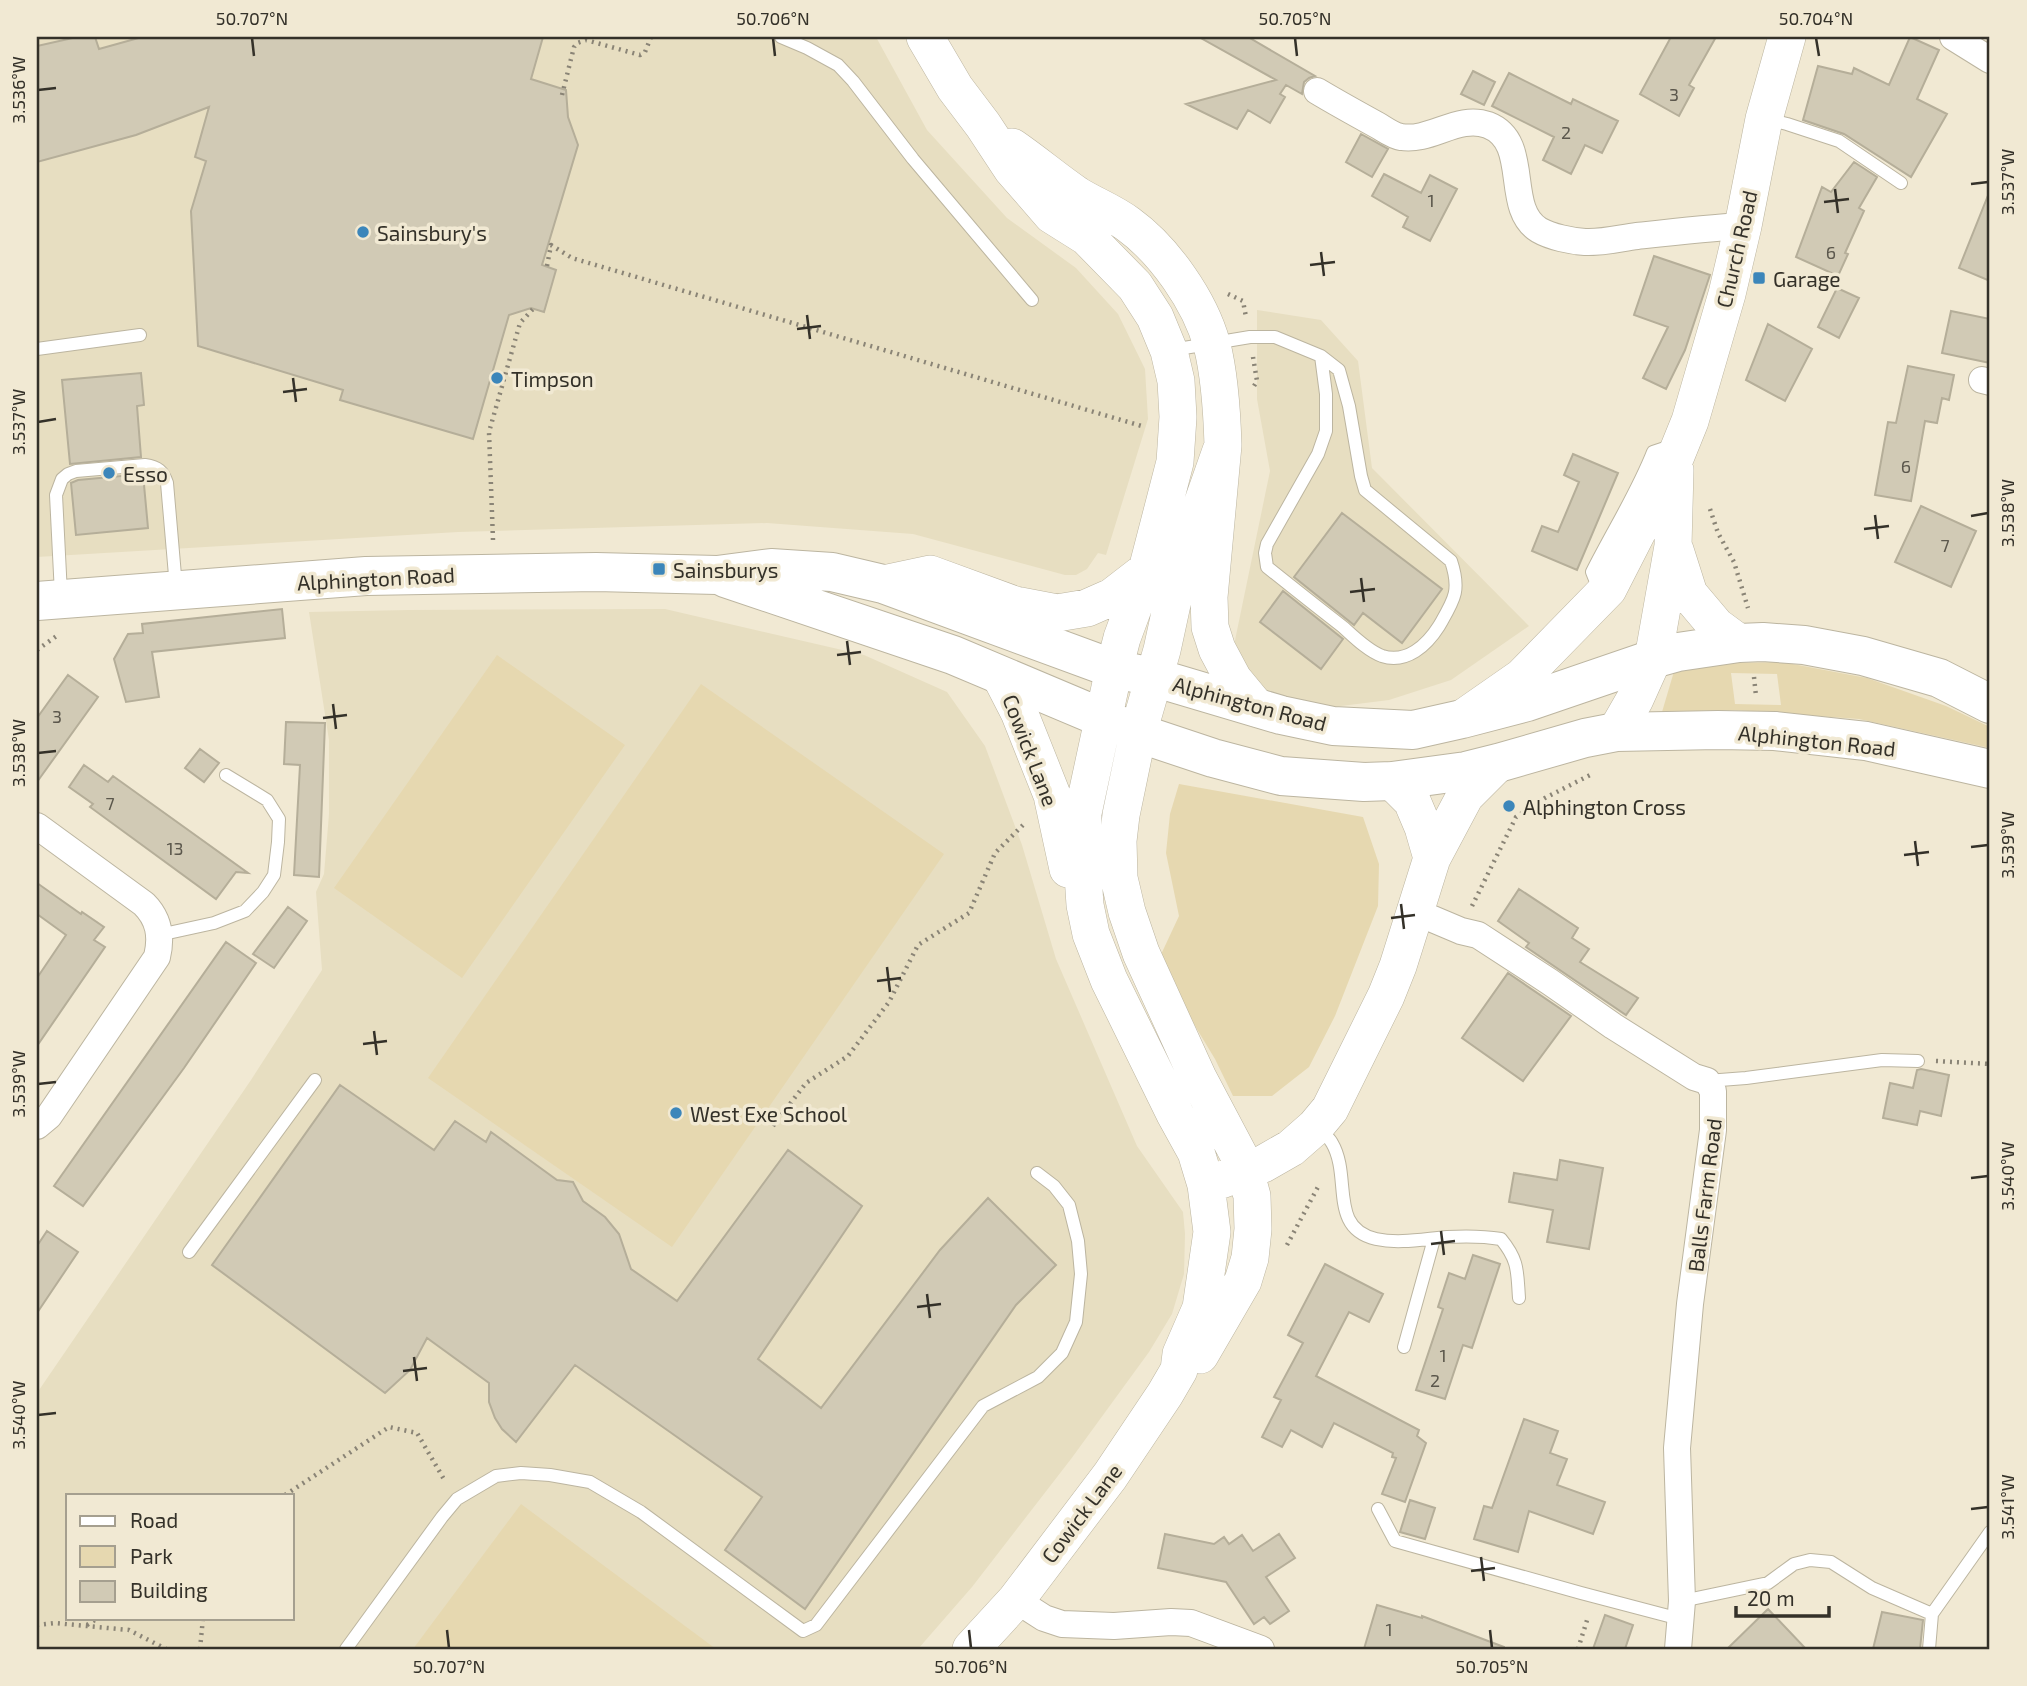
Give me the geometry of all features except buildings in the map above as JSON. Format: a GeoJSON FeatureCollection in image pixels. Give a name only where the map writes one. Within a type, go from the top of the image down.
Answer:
{"type":"FeatureCollection","features":[{"type":"Feature","properties":{"kind":"highway","name":"Alphington Road"},"geometry":{"type":"LineString","coordinates":[[49,600],[366,576],[596,572],[717,575],[771,568],[832,572],[883,584],[1114,668],[1281,715],[1333,726],[1413,730],[1527,702],[1678,652],[1747,658],[1763,642],[1804,645],[1863,656],[1939,678],[1990,704]]}},
{"type":"Feature","properties":{"kind":"highway","name":"Alphington Road"},"geometry":{"type":"LineString","coordinates":[[717,575],[953,655],[1121,726],[1213,758],[1280,776],[1364,782],[1392,781],[1466,771],[1616,732],[1718,730],[1788,733],[1866,741],[1990,769]]}},
{"type":"Feature","properties":{"kind":"street"},"geometry":{"type":"LineString","coordinates":[[925,37],[955,88],[1012,169],[1052,215],[1087,237],[1135,286],[1155,317],[1169,351],[1176,381],[1178,417],[1175,462],[1147,570],[1114,668],[1121,726],[1119,878],[1141,953],[1198,1079],[1243,1163],[1252,1196],[1253,1229],[1250,1258],[1243,1281],[1193,1368],[1179,1370],[1181,1354],[1201,1308],[1207,1278],[1212,1232],[1206,1185],[1196,1152],[1109,980],[1091,934],[1085,905],[1082,860],[1083,813],[1095,752],[1121,726],[1153,677],[1162,650],[1180,567],[1223,445]]}},
{"type":"Feature","properties":{"kind":"street","name":"Church Road"},"geometry":{"type":"LineString","coordinates":[[1462,719],[1522,677],[1608,589],[1678,451],[1690,421],[1727,294],[1764,119],[1787,37]]}},
{"type":"Feature","properties":{"kind":"street"},"geometry":{"type":"LineString","coordinates":[[1953,37],[1990,60]]}},
{"type":"Feature","properties":{"kind":"street"},"geometry":{"type":"LineString","coordinates":[[1317,91],[1399,137],[1423,137],[1463,123],[1489,125],[1503,135],[1511,147],[1519,197],[1528,218],[1537,229],[1561,238],[1586,242],[1690,229],[1743,226]]}},
{"type":"Feature","properties":{"kind":"street"},"geometry":{"type":"LineString","coordinates":[[983,125],[1077,195],[1128,224],[1157,251],[1181,281],[1198,309],[1211,344],[1223,445],[1209,597],[1210,627],[1217,649],[1233,679],[1257,708]]}},
{"type":"Feature","properties":{"kind":"street","name":"Church Road"},"geometry":{"type":"LineString","coordinates":[[1616,732],[1631,708],[1653,659],[1673,546],[1678,451]]}},
{"type":"Feature","properties":{"kind":"street"},"geometry":{"type":"LineString","coordinates":[[1673,546],[1689,594],[1747,658]]}},
{"type":"Feature","properties":{"kind":"street"},"geometry":{"type":"LineString","coordinates":[[883,584],[930,574],[1016,605],[1057,613],[1087,608],[1112,597],[1147,570]]}},
{"type":"Feature","properties":{"kind":"street","name":"Cowick Lane"},"geometry":{"type":"LineString","coordinates":[[1000,675],[1019,712],[1052,795],[1069,873],[1085,905]]}},
{"type":"Feature","properties":{"kind":"street"},"geometry":{"type":"LineString","coordinates":[[1206,1185],[1263,1164],[1291,1148],[1315,1127],[1330,1109],[1386,996],[1432,858],[1465,796],[1498,764]]}},
{"type":"Feature","properties":{"kind":"street"},"geometry":{"type":"LineString","coordinates":[[1392,781],[1412,801],[1432,858]]}},
{"type":"Feature","properties":{"kind":"street"},"geometry":{"type":"LineString","coordinates":[[37,826],[144,904],[158,924],[160,944],[157,957],[49,1116],[37,1126]]}},
{"type":"Feature","properties":{"kind":"street"},"geometry":{"type":"LineString","coordinates":[[1416,912],[1461,931],[1478,935],[1694,1077],[1707,1081]]}},
{"type":"Feature","properties":{"kind":"street","name":"Balls Farm Road"},"geometry":{"type":"LineString","coordinates":[[1678,1649],[1681,1610],[1677,1448],[1690,1304],[1713,1130],[1713,1091],[1707,1081]]}},
{"type":"Feature","properties":{"kind":"street","name":"Cowick Lane"},"geometry":{"type":"LineString","coordinates":[[971,1649],[1016,1600],[1110,1476],[1179,1370]]}},
{"type":"Feature","properties":{"kind":"street"},"geometry":{"type":"LineString","coordinates":[[1016,1600],[1044,1618],[1062,1624],[1114,1626],[1191,1623],[1261,1649]]}},
{"type":"Feature","properties":{"kind":"lane"},"geometry":{"type":"LineString","coordinates":[[781,37],[838,65],[1032,300]]}},
{"type":"Feature","properties":{"kind":"lane"},"geometry":{"type":"LineString","coordinates":[[1764,119],[1839,141],[1902,183]]}},
{"type":"Feature","properties":{"kind":"lane"},"geometry":{"type":"LineString","coordinates":[[37,349],[141,335]]}},
{"type":"Feature","properties":{"kind":"lane"},"geometry":{"type":"LineString","coordinates":[[1169,351],[1250,337],[1275,337],[1321,356],[1339,370],[1349,406],[1365,490],[1451,561],[1456,576],[1455,597],[1444,617],[1430,640],[1407,657],[1383,656],[1364,645],[1267,567],[1267,544],[1318,454],[1326,431],[1326,394],[1321,356]]}},
{"type":"Feature","properties":{"kind":"lane"},"geometry":{"type":"LineString","coordinates":[[49,600],[56,495],[62,479],[76,471],[145,465],[156,467],[164,473],[167,483],[176,591]]}},
{"type":"Feature","properties":{"kind":"lane"},"geometry":{"type":"LineString","coordinates":[[159,935],[214,923],[245,911],[274,875],[279,819],[267,800],[226,775]]}},
{"type":"Feature","properties":{"kind":"lane"},"geometry":{"type":"LineString","coordinates":[[1707,1081],[1882,1060],[1918,1061]]}},
{"type":"Feature","properties":{"kind":"lane"},"geometry":{"type":"LineString","coordinates":[[190,1252],[315,1080]]}},
{"type":"Feature","properties":{"kind":"lane"},"geometry":{"type":"LineString","coordinates":[[1315,1127],[1332,1141],[1342,1170],[1344,1209],[1355,1230],[1375,1239],[1403,1242],[1481,1236],[1501,1239],[1512,1253],[1517,1269],[1519,1298]]}},
{"type":"Feature","properties":{"kind":"lane"},"geometry":{"type":"LineString","coordinates":[[346,1649],[457,1499],[496,1476],[521,1473],[590,1482],[641,1512],[803,1631],[816,1625],[984,1406],[1038,1377],[1062,1353],[1076,1322],[1081,1274],[1079,1241],[1069,1205],[1054,1186],[1037,1173]]}},
{"type":"Feature","properties":{"kind":"lane"},"geometry":{"type":"LineString","coordinates":[[1404,1347],[1434,1239]]}},
{"type":"Feature","properties":{"kind":"lane"},"geometry":{"type":"LineString","coordinates":[[1378,1509],[1395,1541],[1595,1597],[1681,1610],[1768,1583],[1794,1564],[1810,1560],[1832,1562],[1872,1588],[1932,1614]]}},
{"type":"Feature","properties":{"kind":"lane"},"geometry":{"type":"LineString","coordinates":[[1929,1649],[1932,1614],[1990,1532]]}},
{"type":"Feature","properties":{"kind":"path"},"geometry":{"type":"LineString","coordinates":[[562,95],[577,43],[586,40],[640,55],[645,52],[651,37]]}},
{"type":"Feature","properties":{"kind":"path"},"geometry":{"type":"LineString","coordinates":[[547,267],[551,245],[572,258],[1155,430]]}},
{"type":"Feature","properties":{"kind":"path"},"geometry":{"type":"LineString","coordinates":[[493,540],[489,432],[520,323],[533,309]]}},
{"type":"Feature","properties":{"kind":"path"},"geometry":{"type":"LineString","coordinates":[[1747,658],[1757,705]]}},
{"type":"Feature","properties":{"kind":"path"},"geometry":{"type":"LineString","coordinates":[[773,1126],[806,1083],[848,1056],[890,1002],[918,945],[969,913],[995,853],[1030,818]]}},
{"type":"Feature","properties":{"kind":"path"},"geometry":{"type":"LineString","coordinates":[[1918,1061],[1990,1064]]}},
{"type":"Feature","properties":{"kind":"path"},"geometry":{"type":"LineString","coordinates":[[287,1494],[389,1427],[417,1433],[457,1499]]}},
{"type":"Feature","properties":{"kind":"path"},"geometry":{"type":"LineString","coordinates":[[1578,1649],[1595,1597]]}},
{"type":"Feature","properties":{"kind":"path"},"geometry":{"type":"LineString","coordinates":[[86,1626],[95,1620]]}},
{"type":"Feature","properties":{"kind":"path"},"geometry":{"type":"LineString","coordinates":[[200,1649],[204,1620]]}},
{"type":"Feature","properties":{"kind":"path"},"geometry":{"type":"LineString","coordinates":[[37,1625],[55,1623],[130,1630],[166,1649]]}},
{"type":"Feature","properties":{"kind":"shaded area"},"geometry":{"type":"Polygon","coordinates":[[[37,37],[876,37],[927,130],[1007,218],[1076,268],[1118,314],[1145,369],[1148,419],[1106,555],[1098,553],[1087,569],[1076,575],[1065,575],[913,534],[767,523],[458,532],[37,557],[37,37]]]}},
{"type":"Feature","properties":{"kind":"shaded area"},"geometry":{"type":"Polygon","coordinates":[[[1257,310],[1321,320],[1358,361],[1372,468],[1529,626],[1451,680],[1389,700],[1285,713],[1238,684],[1233,650],[1270,471],[1257,399],[1257,310]]]}},
{"type":"Feature","properties":{"kind":"shaded area","name":"West Exe School"},"geometry":{"type":"Polygon","coordinates":[[[665,609],[864,655],[947,692],[985,746],[1022,845],[1056,959],[1137,1146],[1183,1212],[1184,1274],[1172,1314],[1149,1352],[972,1587],[918,1649],[37,1649],[37,1393],[251,1080],[322,970],[316,892],[324,874],[329,814],[329,740],[309,612],[665,609]]]}},
{"type":"Feature","properties":{"kind":"green space"},"geometry":{"type":"Polygon","coordinates":[[[497,655],[625,745],[462,978],[334,888],[497,655]]]}},
{"type":"Feature","properties":{"kind":"green space"},"geometry":{"type":"Polygon","coordinates":[[[1782,662],[1867,678],[1946,706],[1990,727],[1990,748],[1859,719],[1734,710],[1662,712],[1675,668],[1782,662]],[[1731,673],[1735,704],[1781,705],[1777,674],[1731,673]]]}},
{"type":"Feature","properties":{"kind":"green space"},"geometry":{"type":"Polygon","coordinates":[[[701,684],[944,854],[672,1247],[428,1078],[701,684]]]}},
{"type":"Feature","properties":{"kind":"green space"},"geometry":{"type":"Polygon","coordinates":[[[1179,784],[1363,817],[1379,864],[1378,906],[1335,1016],[1309,1067],[1272,1096],[1233,1096],[1215,1059],[1157,963],[1179,916],[1166,853],[1170,814],[1179,784]]]}},
{"type":"Feature","properties":{"kind":"green space"},"geometry":{"type":"Polygon","coordinates":[[[521,1504],[716,1649],[413,1649],[521,1504]]]}},
{"type":"Feature","properties":{"kind":"place","name":"Sainsbury's"},"geometry":{"type":"Point","coordinates":[363,232]}},
{"type":"Feature","properties":{"kind":"place","name":"Garage"},"geometry":{"type":"Point","coordinates":[1759,278]}},
{"type":"Feature","properties":{"kind":"place","name":"Timpson"},"geometry":{"type":"Point","coordinates":[497,378]}},
{"type":"Feature","properties":{"kind":"place","name":"Esso"},"geometry":{"type":"Point","coordinates":[109,473]}},
{"type":"Feature","properties":{"kind":"place","name":"Sainsburys"},"geometry":{"type":"Point","coordinates":[659,569]}},
{"type":"Feature","properties":{"kind":"place","name":"Alphington Cross"},"geometry":{"type":"Point","coordinates":[1509,806]}},
{"type":"Feature","properties":{"kind":"place","name":"West Exe School"},"geometry":{"type":"Point","coordinates":[676,1113]}}]}
